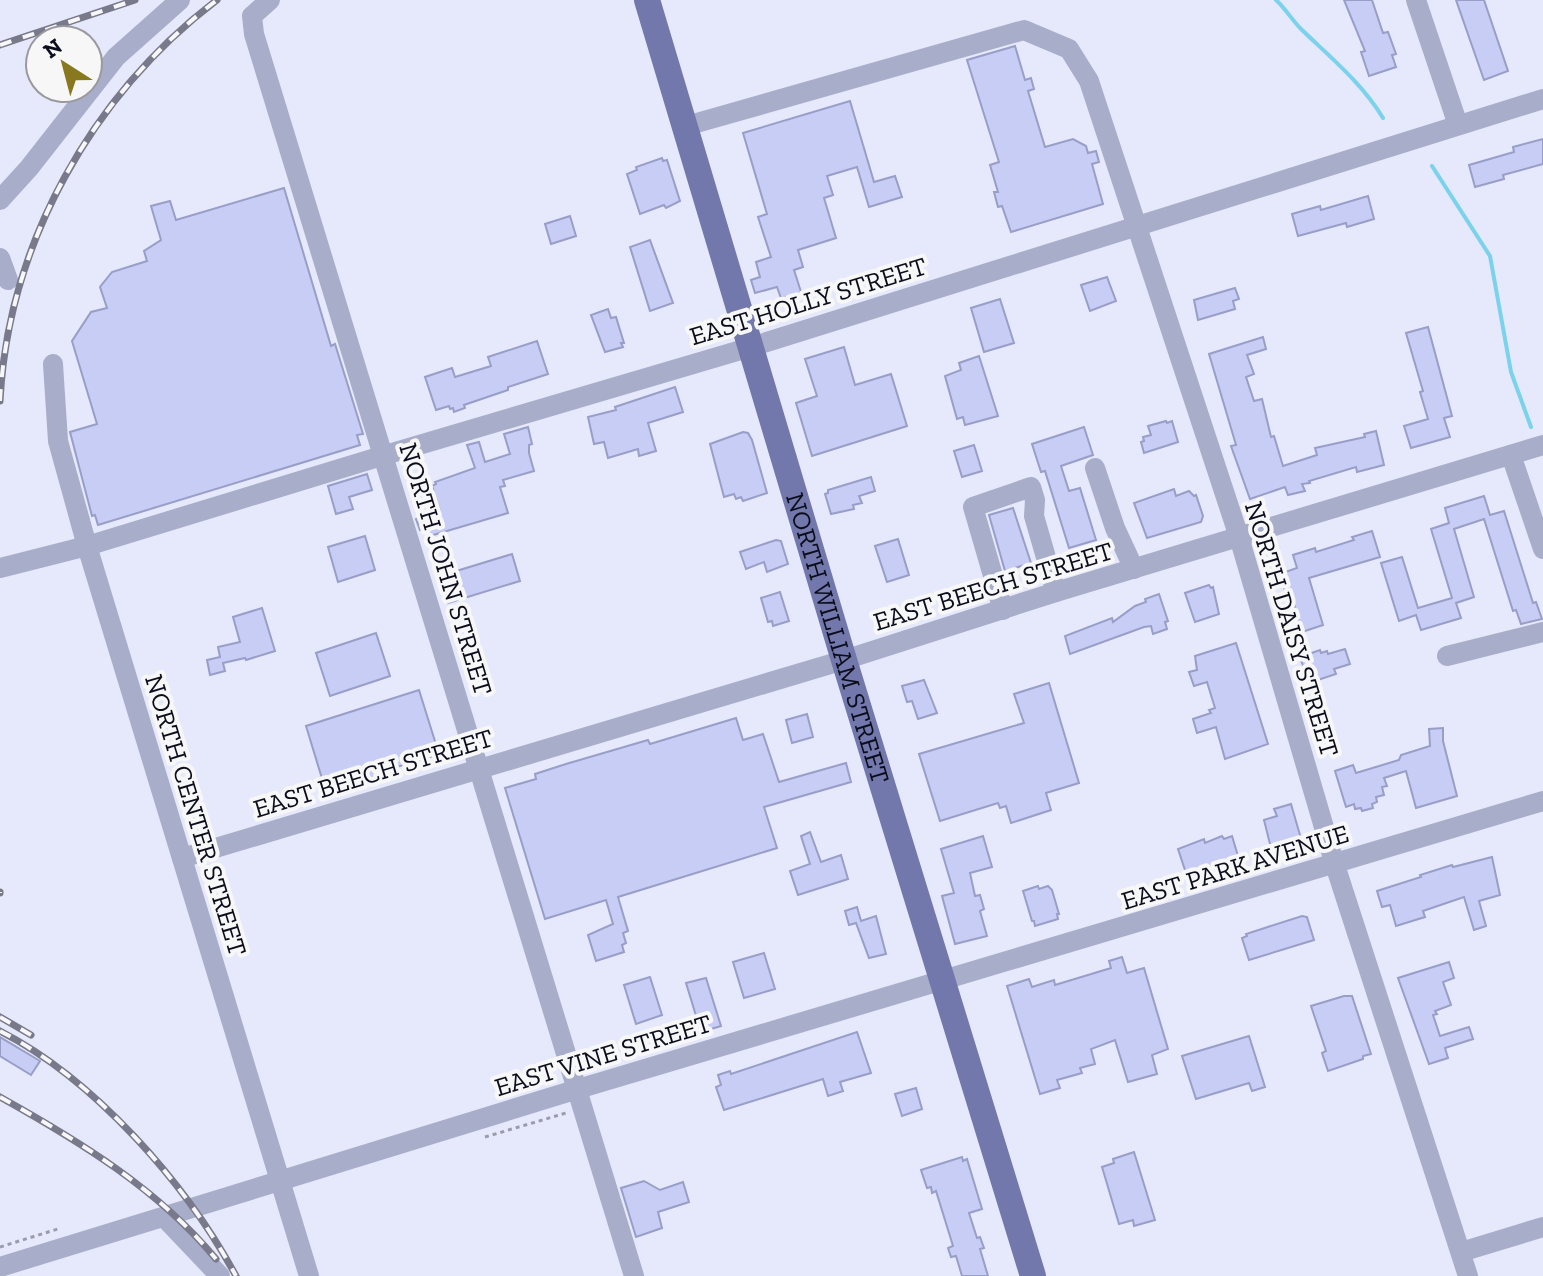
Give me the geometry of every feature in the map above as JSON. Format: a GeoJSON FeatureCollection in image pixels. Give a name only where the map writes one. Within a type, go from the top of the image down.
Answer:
{"type":"FeatureCollection","features":[{"type":"Feature","properties":{"kind":"main road","name":"NORTH WILLIAM STREET"},"geometry":{"type":"LineString","coordinates":[[647,0],[844,660],[1033,1276]]}},
{"type":"Feature","properties":{"kind":"street"},"geometry":{"type":"LineString","coordinates":[[0,200],[116,57],[180,0]]}},
{"type":"Feature","properties":{"kind":"street","name":"NORTH JOHN STREET"},"geometry":{"type":"LineString","coordinates":[[270,0],[252,16],[254,34],[634,1276]]}},
{"type":"Feature","properties":{"kind":"street"},"geometry":{"type":"LineString","coordinates":[[1416,0],[1458,125]]}},
{"type":"Feature","properties":{"kind":"street","name":"NORTH DAISY STREET"},"geometry":{"type":"LineString","coordinates":[[686,126],[1024,30],[1069,49],[1089,81],[1239,537],[1335,865],[1468,1276]]}},
{"type":"Feature","properties":{"kind":"street","name":"EAST HOLLY STREET"},"geometry":{"type":"LineString","coordinates":[[0,568],[87,546],[751,347],[1543,99]]}},
{"type":"Feature","properties":{"kind":"street"},"geometry":{"type":"LineString","coordinates":[[0,258],[8,280]]}},
{"type":"Feature","properties":{"kind":"street","name":"NORTH CENTER STREET"},"geometry":{"type":"LineString","coordinates":[[53,364],[58,441],[87,546],[309,1276]]}},
{"type":"Feature","properties":{"kind":"street","name":"EAST BEECH STREET"},"geometry":{"type":"LineString","coordinates":[[182,858],[844,660],[1056,592],[1543,445]]}},
{"type":"Feature","properties":{"kind":"street"},"geometry":{"type":"LineString","coordinates":[[1511,455],[1543,549]]}},
{"type":"Feature","properties":{"kind":"street"},"geometry":{"type":"LineString","coordinates":[[1095,468],[1115,528],[1134,569]]}},
{"type":"Feature","properties":{"kind":"street"},"geometry":{"type":"LineString","coordinates":[[1003,610],[973,507],[1031,487],[1035,500],[1034,516],[1056,592]]}},
{"type":"Feature","properties":{"kind":"street"},"geometry":{"type":"LineString","coordinates":[[1447,656],[1543,632]]}},
{"type":"Feature","properties":{"kind":"street","name":"EAST PARK AVENUE"},"geometry":{"type":"LineString","coordinates":[[942,981],[1543,801]]}},
{"type":"Feature","properties":{"kind":"street","name":"EAST VINE STREET"},"geometry":{"type":"LineString","coordinates":[[0,1267],[578,1089],[942,981]]}},
{"type":"Feature","properties":{"kind":"street"},"geometry":{"type":"LineString","coordinates":[[164,1217],[220,1276]]}},
{"type":"Feature","properties":{"kind":"street"},"geometry":{"type":"LineString","coordinates":[[1461,1252],[1543,1227]]}},
{"type":"Feature","properties":{"kind":"path"},"geometry":{"type":"LineString","coordinates":[[0,1247],[61,1228]]}},
{"type":"Feature","properties":{"kind":"building"},"geometry":{"type":"Polygon","coordinates":[[[1344,0],[1372,0],[1383,33],[1388,32],[1396,54],[1392,55],[1396,67],[1369,76],[1361,52],[1365,51],[1344,0]]]}},
{"type":"Feature","properties":{"kind":"building"},"geometry":{"type":"Polygon","coordinates":[[[1456,0],[1484,0],[1508,71],[1484,80],[1456,0]]]}},
{"type":"Feature","properties":{"kind":"building"},"geometry":{"type":"Polygon","coordinates":[[[1015,46],[1025,80],[1031,78],[1034,89],[1028,91],[1045,147],[1073,139],[1086,146],[1088,153],[1096,151],[1099,162],[1092,164],[1103,204],[1011,232],[994,192],[998,192],[990,165],[999,162],[967,60],[1015,46]]]}},
{"type":"Feature","properties":{"kind":"building"},"geometry":{"type":"Polygon","coordinates":[[[850,101],[874,182],[895,176],[902,197],[869,207],[857,167],[827,176],[833,195],[824,198],[836,238],[798,250],[803,267],[794,270],[802,295],[782,301],[777,287],[755,293],[751,280],[760,277],[756,262],[771,257],[758,217],[767,214],[743,133],[850,101]]]}},
{"type":"Feature","properties":{"kind":"building"},"geometry":{"type":"Polygon","coordinates":[[[1543,139],[1543,164],[1475,187],[1469,165],[1514,152],[1513,147],[1543,139]]]}},
{"type":"Feature","properties":{"kind":"building"},"geometry":{"type":"Polygon","coordinates":[[[662,158],[663,161],[667,160],[680,201],[640,214],[627,174],[637,170],[636,167],[662,158]]]}},
{"type":"Feature","properties":{"kind":"building"},"geometry":{"type":"Polygon","coordinates":[[[284,188],[331,346],[335,344],[363,434],[357,435],[360,445],[98,525],[95,515],[92,516],[70,432],[97,424],[72,341],[91,312],[107,308],[100,287],[112,272],[147,261],[144,251],[161,240],[151,206],[170,201],[176,220],[284,188]]]}},
{"type":"Feature","properties":{"kind":"building"},"geometry":{"type":"Polygon","coordinates":[[[1368,196],[1374,219],[1298,236],[1292,214],[1320,206],[1321,210],[1368,196]]]}},
{"type":"Feature","properties":{"kind":"building"},"geometry":{"type":"Polygon","coordinates":[[[570,216],[576,236],[551,244],[545,224],[570,216]]]}},
{"type":"Feature","properties":{"kind":"building"},"geometry":{"type":"Polygon","coordinates":[[[650,240],[673,303],[650,311],[630,247],[650,240]]]}},
{"type":"Feature","properties":{"kind":"building"},"geometry":{"type":"Polygon","coordinates":[[[1107,277],[1116,301],[1090,311],[1081,285],[1107,277]]]}},
{"type":"Feature","properties":{"kind":"building"},"geometry":{"type":"Polygon","coordinates":[[[1235,288],[1239,299],[1233,301],[1235,309],[1198,320],[1194,300],[1235,288]]]}},
{"type":"Feature","properties":{"kind":"building"},"geometry":{"type":"Polygon","coordinates":[[[1000,299],[1014,343],[984,352],[971,308],[1000,299]]]}},
{"type":"Feature","properties":{"kind":"building"},"geometry":{"type":"Polygon","coordinates":[[[608,309],[611,318],[616,317],[624,343],[621,343],[623,347],[605,352],[591,315],[608,309]]]}},
{"type":"Feature","properties":{"kind":"building"},"geometry":{"type":"Polygon","coordinates":[[[1428,327],[1452,416],[1444,418],[1450,437],[1411,448],[1404,426],[1428,419],[1406,333],[1428,327]]]}},
{"type":"Feature","properties":{"kind":"building"},"geometry":{"type":"Polygon","coordinates":[[[1263,337],[1266,349],[1247,355],[1254,374],[1246,377],[1254,401],[1262,399],[1271,437],[1274,436],[1283,466],[1317,455],[1315,448],[1365,437],[1364,434],[1376,431],[1384,465],[1357,472],[1356,467],[1309,481],[1302,484],[1305,491],[1288,495],[1285,487],[1250,499],[1231,446],[1236,445],[1209,354],[1263,337]]]}},
{"type":"Feature","properties":{"kind":"building"},"geometry":{"type":"Polygon","coordinates":[[[537,341],[548,374],[508,387],[508,390],[464,405],[465,408],[454,412],[449,406],[436,410],[425,377],[452,368],[455,377],[491,366],[488,357],[537,341]]]}},
{"type":"Feature","properties":{"kind":"building"},"geometry":{"type":"Polygon","coordinates":[[[844,347],[855,385],[891,374],[907,426],[812,456],[796,403],[817,396],[805,359],[844,347]]]}},
{"type":"Feature","properties":{"kind":"building"},"geometry":{"type":"Polygon","coordinates":[[[979,356],[998,416],[965,425],[963,417],[957,419],[945,376],[961,370],[959,363],[979,356]]]}},
{"type":"Feature","properties":{"kind":"building"},"geometry":{"type":"Polygon","coordinates":[[[675,387],[683,412],[648,423],[656,451],[639,456],[638,449],[608,458],[604,442],[594,444],[588,417],[616,410],[615,407],[675,387]]]}},
{"type":"Feature","properties":{"kind":"building"},"geometry":{"type":"Polygon","coordinates":[[[1172,421],[1178,442],[1144,453],[1141,442],[1144,441],[1143,437],[1151,435],[1148,426],[1172,421]]]}},
{"type":"Feature","properties":{"kind":"building"},"geometry":{"type":"Polygon","coordinates":[[[528,427],[532,444],[529,445],[529,453],[534,471],[503,480],[505,486],[500,487],[508,513],[430,536],[428,528],[420,530],[416,519],[440,511],[432,486],[435,482],[475,468],[467,445],[479,442],[485,462],[510,454],[504,434],[528,427]]]}},
{"type":"Feature","properties":{"kind":"building"},"geometry":{"type":"Polygon","coordinates":[[[1084,427],[1093,455],[1061,466],[1069,491],[1080,488],[1096,540],[1069,548],[1045,471],[1041,472],[1032,444],[1084,427]]]}},
{"type":"Feature","properties":{"kind":"building"},"geometry":{"type":"Polygon","coordinates":[[[748,433],[752,440],[767,493],[743,501],[741,497],[736,499],[734,494],[724,497],[710,444],[748,433]]]}},
{"type":"Feature","properties":{"kind":"building"},"geometry":{"type":"Polygon","coordinates":[[[974,445],[982,471],[962,477],[954,451],[974,445]]]}},
{"type":"Feature","properties":{"kind":"building"},"geometry":{"type":"Polygon","coordinates":[[[367,474],[372,490],[349,497],[353,509],[336,514],[328,486],[367,474]]]}},
{"type":"Feature","properties":{"kind":"building"},"geometry":{"type":"Polygon","coordinates":[[[871,477],[875,491],[859,496],[862,503],[853,505],[854,509],[831,514],[825,494],[828,490],[871,477]]]}},
{"type":"Feature","properties":{"kind":"building"},"geometry":{"type":"Polygon","coordinates":[[[1174,489],[1176,496],[1189,491],[1196,495],[1203,516],[1201,522],[1147,538],[1134,503],[1174,489]]]}},
{"type":"Feature","properties":{"kind":"building"},"geometry":{"type":"Polygon","coordinates":[[[1484,496],[1490,515],[1504,511],[1533,603],[1536,602],[1542,619],[1521,624],[1516,610],[1513,611],[1484,519],[1454,529],[1474,597],[1456,603],[1461,618],[1421,630],[1416,615],[1399,621],[1381,563],[1402,557],[1418,608],[1452,598],[1431,529],[1449,523],[1445,508],[1484,496]]]}},
{"type":"Feature","properties":{"kind":"building"},"geometry":{"type":"Polygon","coordinates":[[[1013,508],[1031,563],[1005,571],[989,515],[1013,508]]]}},
{"type":"Feature","properties":{"kind":"building"},"geometry":{"type":"Polygon","coordinates":[[[1372,531],[1380,557],[1309,578],[1323,625],[1302,632],[1291,593],[1286,595],[1280,574],[1297,568],[1293,555],[1315,548],[1316,552],[1372,531]]]}},
{"type":"Feature","properties":{"kind":"building"},"geometry":{"type":"Polygon","coordinates":[[[365,536],[375,570],[338,582],[328,547],[365,536]]]}},
{"type":"Feature","properties":{"kind":"building"},"geometry":{"type":"Polygon","coordinates":[[[898,539],[909,575],[887,582],[875,546],[898,539]]]}},
{"type":"Feature","properties":{"kind":"building"},"geometry":{"type":"Polygon","coordinates":[[[781,541],[788,564],[767,572],[764,562],[746,569],[740,552],[781,541]]]}},
{"type":"Feature","properties":{"kind":"building"},"geometry":{"type":"Polygon","coordinates":[[[512,554],[520,581],[448,603],[440,576],[512,554]]]}},
{"type":"Feature","properties":{"kind":"building"},"geometry":{"type":"Polygon","coordinates":[[[1209,585],[1213,587],[1219,614],[1195,622],[1185,593],[1209,585]]]}},
{"type":"Feature","properties":{"kind":"building"},"geometry":{"type":"Polygon","coordinates":[[[780,592],[789,621],[773,626],[772,621],[768,622],[761,598],[780,592]]]}},
{"type":"Feature","properties":{"kind":"building"},"geometry":{"type":"Polygon","coordinates":[[[1159,594],[1168,621],[1165,622],[1167,629],[1153,634],[1151,626],[1144,627],[1070,654],[1065,636],[1112,618],[1113,622],[1146,602],[1145,599],[1159,594]]]}},
{"type":"Feature","properties":{"kind":"building"},"geometry":{"type":"Polygon","coordinates":[[[262,608],[275,651],[223,663],[225,671],[210,675],[207,660],[220,657],[218,647],[240,642],[233,617],[262,608]]]}},
{"type":"Feature","properties":{"kind":"building"},"geometry":{"type":"Polygon","coordinates":[[[376,633],[390,676],[330,696],[316,653],[376,633]]]}},
{"type":"Feature","properties":{"kind":"building"},"geometry":{"type":"Polygon","coordinates":[[[1236,643],[1268,744],[1225,759],[1216,727],[1197,733],[1193,719],[1211,713],[1209,710],[1215,708],[1207,682],[1194,686],[1189,672],[1197,670],[1195,656],[1236,643]]]}},
{"type":"Feature","properties":{"kind":"building"},"geometry":{"type":"Polygon","coordinates":[[[1345,649],[1350,664],[1334,669],[1336,674],[1309,683],[1300,657],[1320,650],[1328,654],[1345,649]]]}},
{"type":"Feature","properties":{"kind":"building"},"geometry":{"type":"Polygon","coordinates":[[[924,680],[937,713],[918,719],[912,701],[907,702],[902,686],[924,680]]]}},
{"type":"Feature","properties":{"kind":"building"},"geometry":{"type":"Polygon","coordinates":[[[1049,683],[1079,783],[1046,793],[1051,810],[1011,823],[1006,806],[1000,808],[998,803],[940,821],[919,754],[1024,723],[1014,694],[1049,683]]]}},
{"type":"Feature","properties":{"kind":"building"},"geometry":{"type":"Polygon","coordinates":[[[419,690],[439,754],[387,770],[389,776],[327,795],[306,726],[419,690]]]}},
{"type":"Feature","properties":{"kind":"building"},"geometry":{"type":"Polygon","coordinates":[[[807,714],[813,737],[792,743],[786,720],[807,714]]]}},
{"type":"Feature","properties":{"kind":"building"},"geometry":{"type":"Polygon","coordinates":[[[736,718],[743,740],[763,734],[779,782],[846,763],[851,782],[764,807],[777,848],[618,897],[628,931],[623,933],[626,943],[622,945],[624,952],[596,961],[588,935],[613,924],[606,900],[545,919],[505,788],[536,779],[535,774],[566,764],[648,740],[650,744],[736,718]]]}},
{"type":"Feature","properties":{"kind":"building"},"geometry":{"type":"Polygon","coordinates":[[[1443,728],[1443,741],[1457,796],[1416,808],[1406,771],[1384,778],[1387,786],[1382,787],[1384,795],[1376,797],[1373,808],[1362,811],[1361,808],[1355,809],[1354,804],[1346,807],[1335,771],[1353,765],[1356,773],[1399,760],[1401,755],[1430,746],[1429,729],[1443,728]]]}},
{"type":"Feature","properties":{"kind":"building"},"geometry":{"type":"Polygon","coordinates":[[[1291,804],[1302,842],[1272,852],[1264,820],[1277,816],[1274,809],[1291,804]]]}},
{"type":"Feature","properties":{"kind":"building"},"geometry":{"type":"Polygon","coordinates":[[[810,832],[821,862],[841,855],[848,879],[798,895],[790,871],[810,864],[801,836],[810,832]]]}},
{"type":"Feature","properties":{"kind":"building"},"geometry":{"type":"Polygon","coordinates":[[[983,836],[992,867],[970,873],[975,896],[980,895],[984,909],[980,911],[987,936],[955,944],[942,896],[954,893],[941,849],[983,836]]]}},
{"type":"Feature","properties":{"kind":"building"},"geometry":{"type":"Polygon","coordinates":[[[1222,836],[1224,839],[1232,836],[1241,866],[1191,880],[1178,849],[1222,836]]]}},
{"type":"Feature","properties":{"kind":"building"},"geometry":{"type":"Polygon","coordinates":[[[1492,857],[1500,895],[1479,901],[1486,926],[1474,930],[1464,897],[1423,911],[1425,917],[1396,926],[1390,905],[1382,907],[1377,891],[1452,865],[1492,857]]]}},
{"type":"Feature","properties":{"kind":"building"},"geometry":{"type":"Polygon","coordinates":[[[1038,886],[1039,889],[1048,886],[1052,890],[1059,914],[1058,919],[1035,926],[1023,891],[1038,886]]]}},
{"type":"Feature","properties":{"kind":"building"},"geometry":{"type":"Polygon","coordinates":[[[857,907],[861,921],[876,916],[886,954],[869,958],[856,923],[849,925],[845,911],[857,907]]]}},
{"type":"Feature","properties":{"kind":"building"},"geometry":{"type":"Polygon","coordinates":[[[1307,917],[1314,940],[1249,960],[1242,938],[1246,934],[1307,917]]]}},
{"type":"Feature","properties":{"kind":"building"},"geometry":{"type":"Polygon","coordinates":[[[764,953],[775,989],[744,998],[733,962],[764,953]]]}},
{"type":"Feature","properties":{"kind":"building"},"geometry":{"type":"Polygon","coordinates":[[[1122,957],[1127,973],[1144,968],[1168,1049],[1152,1055],[1157,1074],[1128,1082],[1115,1040],[1091,1049],[1095,1064],[1080,1068],[1082,1073],[1057,1080],[1060,1088],[1040,1094],[1007,986],[1029,979],[1032,987],[1054,980],[1055,985],[1111,968],[1109,961],[1122,957]]]}},
{"type":"Feature","properties":{"kind":"building"},"geometry":{"type":"Polygon","coordinates":[[[1449,962],[1454,978],[1443,982],[1451,1005],[1435,1011],[1437,1014],[1433,1015],[1440,1036],[1469,1027],[1473,1039],[1445,1048],[1448,1058],[1429,1064],[1398,978],[1449,962]]]}},
{"type":"Feature","properties":{"kind":"building"},"geometry":{"type":"Polygon","coordinates":[[[650,977],[662,1015],[636,1024],[624,985],[650,977]]]}},
{"type":"Feature","properties":{"kind":"building"},"geometry":{"type":"Polygon","coordinates":[[[706,978],[721,1026],[701,1032],[686,983],[706,978]]]}},
{"type":"Feature","properties":{"kind":"building"},"geometry":{"type":"Polygon","coordinates":[[[1352,996],[1371,1054],[1328,1071],[1322,1053],[1326,1051],[1311,1006],[1352,996]]]}},
{"type":"Feature","properties":{"kind":"building"},"geometry":{"type":"Polygon","coordinates":[[[857,1032],[871,1073],[840,1082],[843,1091],[828,1096],[823,1079],[724,1110],[716,1087],[721,1085],[718,1075],[730,1071],[731,1074],[857,1032]]]}},
{"type":"Feature","properties":{"kind":"building"},"geometry":{"type":"Polygon","coordinates":[[[1249,1036],[1265,1087],[1252,1091],[1249,1083],[1196,1099],[1182,1056],[1249,1036]]]}},
{"type":"Feature","properties":{"kind":"building"},"geometry":{"type":"Polygon","coordinates":[[[0,1037],[40,1061],[31,1075],[0,1056],[0,1037]]]}},
{"type":"Feature","properties":{"kind":"building"},"geometry":{"type":"Polygon","coordinates":[[[916,1088],[922,1109],[902,1116],[895,1094],[916,1088]]]}},
{"type":"Feature","properties":{"kind":"building"},"geometry":{"type":"Polygon","coordinates":[[[1134,1152],[1155,1220],[1134,1226],[1133,1220],[1119,1224],[1102,1167],[1114,1163],[1113,1159],[1134,1152]]]}},
{"type":"Feature","properties":{"kind":"building"},"geometry":{"type":"Polygon","coordinates":[[[962,1157],[963,1161],[967,1159],[982,1209],[969,1213],[977,1238],[980,1237],[984,1248],[980,1249],[988,1276],[962,1276],[956,1256],[951,1257],[948,1248],[953,1246],[936,1191],[932,1193],[931,1187],[927,1188],[921,1170],[962,1157]]]}},
{"type":"Feature","properties":{"kind":"building"},"geometry":{"type":"Polygon","coordinates":[[[644,1181],[660,1190],[683,1182],[689,1202],[658,1212],[662,1228],[636,1237],[621,1188],[644,1181]]]}},
{"type":"Feature","properties":{"kind":"waterway"},"geometry":{"type":"LineString","coordinates":[[1276,0],[1355,82],[1383,118]]}},
{"type":"Feature","properties":{"kind":"waterway"},"geometry":{"type":"LineString","coordinates":[[1432,166],[1490,256],[1511,372],[1531,427]]}},
{"type":"Feature","properties":{"kind":"railway"},"geometry":{"type":"LineString","coordinates":[[0,45],[135,0]]}},
{"type":"Feature","properties":{"kind":"railway"},"geometry":{"type":"LineString","coordinates":[[0,401],[6,343],[20,285],[39,230],[65,177],[96,127],[131,81],[172,38],[217,0]]}},
{"type":"Feature","properties":{"kind":"railway"},"geometry":{"type":"LineString","coordinates":[[0,1017],[31,1035]]}},
{"type":"Feature","properties":{"kind":"railway"},"geometry":{"type":"LineString","coordinates":[[0,1031],[70,1076],[134,1137],[191,1205],[236,1276]]}},
{"type":"Feature","properties":{"kind":"railway"},"geometry":{"type":"LineString","coordinates":[[0,1097],[116,1168],[169,1210],[216,1259]]}}]}
